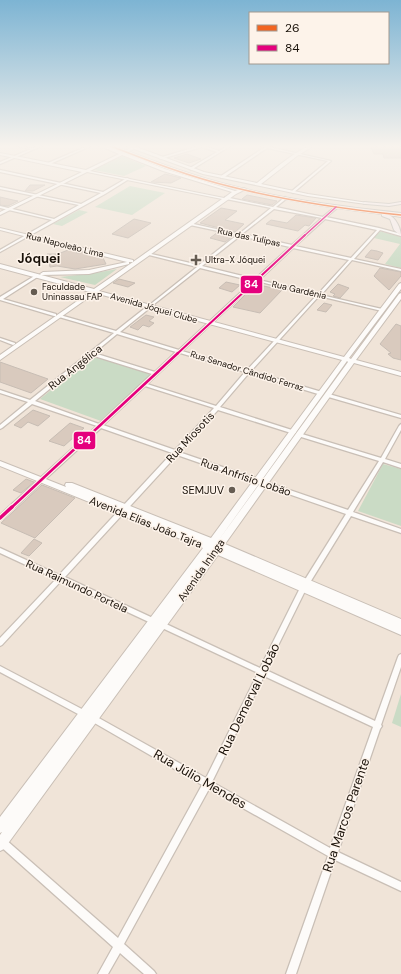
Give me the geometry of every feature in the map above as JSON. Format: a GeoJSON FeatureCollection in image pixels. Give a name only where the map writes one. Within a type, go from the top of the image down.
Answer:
{"type":"FeatureCollection","features":[{"type":"Feature","properties":{"kind":"main road"},"geometry":{"type":"LineString","coordinates":[[0,214],[49,190]]}},
{"type":"Feature","properties":{"kind":"main road"},"geometry":{"type":"LineString","coordinates":[[181,190],[223,198]]}},
{"type":"Feature","properties":{"kind":"main road"},"geometry":{"type":"LineString","coordinates":[[0,358],[95,289],[190,224],[231,190]]}},
{"type":"Feature","properties":{"kind":"main road"},"geometry":{"type":"LineString","coordinates":[[95,289],[129,262],[223,198],[242,190]]}},
{"type":"Feature","properties":{"kind":"main road"},"geometry":{"type":"LineString","coordinates":[[246,190],[388,216],[394,221],[397,230],[401,235]]}},
{"type":"Feature","properties":{"kind":"main road"},"geometry":{"type":"LineString","coordinates":[[273,190],[398,210]]}},
{"type":"Feature","properties":{"kind":"main road"},"geometry":{"type":"LineString","coordinates":[[285,190],[366,203],[389,205],[401,202]]}},
{"type":"Feature","properties":{"kind":"main road"},"geometry":{"type":"LineString","coordinates":[[366,203],[398,210]]}},
{"type":"Feature","properties":{"kind":"main road"},"geometry":{"type":"LineString","coordinates":[[351,210],[401,215]]}},
{"type":"Feature","properties":{"kind":"main road","name":"Rua Napoleão Lima"},"geometry":{"type":"LineString","coordinates":[[0,229],[129,262]]}},
{"type":"Feature","properties":{"kind":"main road"},"geometry":{"type":"LineString","coordinates":[[40,275],[89,272],[129,262]]}},
{"type":"Feature","properties":{"kind":"main road","name":"Avenida Jóquei Clube"},"geometry":{"type":"LineString","coordinates":[[0,263],[40,275]]}},
{"type":"Feature","properties":{"kind":"main road","name":"Avenida Jóquei Clube"},"geometry":{"type":"LineString","coordinates":[[0,266],[95,289],[211,321],[401,370]]}},
{"type":"Feature","properties":{"kind":"main road","name":"Avenida Ininga"},"geometry":{"type":"LineString","coordinates":[[351,358],[381,310],[401,285]]}},
{"type":"Feature","properties":{"kind":"main road","name":"Avenida Ininga"},"geometry":{"type":"LineString","coordinates":[[1,843],[89,716],[260,482],[297,434],[323,394],[401,295]]}},
{"type":"Feature","properties":{"kind":"main road"},"geometry":{"type":"LineString","coordinates":[[0,352],[57,316]]}},
{"type":"Feature","properties":{"kind":"main road","name":"Avenida Jóquei Clube"},"geometry":{"type":"LineString","coordinates":[[351,358],[401,374]]}},
{"type":"Feature","properties":{"kind":"main road","name":"Avenida Elias João Tajra"},"geometry":{"type":"LineString","coordinates":[[0,457],[44,478]]}},
{"type":"Feature","properties":{"kind":"main road","name":"Avenida Elias João Tajra"},"geometry":{"type":"LineString","coordinates":[[0,463],[44,478],[124,509],[305,585],[401,623]]}},
{"type":"Feature","properties":{"kind":"main road","name":"Avenida Elias João Tajra"},"geometry":{"type":"LineString","coordinates":[[305,585],[401,631]]}},
{"type":"Feature","properties":{"kind":"main road","name":"Avenida Ininga"},"geometry":{"type":"LineString","coordinates":[[0,827],[89,716]]}},
{"type":"Feature","properties":{"kind":"street"},"geometry":{"type":"LineString","coordinates":[[11,190],[81,205]]}},
{"type":"Feature","properties":{"kind":"street"},"geometry":{"type":"LineString","coordinates":[[92,190],[104,193]]}},
{"type":"Feature","properties":{"kind":"street"},"geometry":{"type":"LineString","coordinates":[[0,251],[26,235],[108,190]]}},
{"type":"Feature","properties":{"kind":"street"},"geometry":{"type":"LineString","coordinates":[[223,198],[379,229],[401,235]]}},
{"type":"Feature","properties":{"kind":"street","name":"Rua Angélica"},"geometry":{"type":"LineString","coordinates":[[0,427],[285,198]]}},
{"type":"Feature","properties":{"kind":"street"},"geometry":{"type":"LineString","coordinates":[[0,207],[54,220]]}},
{"type":"Feature","properties":{"kind":"street"},"geometry":{"type":"LineString","coordinates":[[0,518],[101,426],[119,407],[145,385],[211,321],[336,207]]}},
{"type":"Feature","properties":{"kind":"street","name":"Rua das Tulipas"},"geometry":{"type":"LineString","coordinates":[[190,224],[401,270]]}},
{"type":"Feature","properties":{"kind":"street","name":"Rua Miosotis"},"geometry":{"type":"LineString","coordinates":[[0,644],[217,408],[318,294],[379,229]]}},
{"type":"Feature","properties":{"kind":"street","name":"Rua Gardênia"},"geometry":{"type":"LineString","coordinates":[[147,254],[381,310]]}},
{"type":"Feature","properties":{"kind":"street"},"geometry":{"type":"LineString","coordinates":[[0,299],[40,275]]}},
{"type":"Feature","properties":{"kind":"street","name":"Rua Senador Cândido Ferraz"},"geometry":{"type":"LineString","coordinates":[[0,299],[401,417]]}},
{"type":"Feature","properties":{"kind":"street"},"geometry":{"type":"LineString","coordinates":[[0,339],[13,344]]}},
{"type":"Feature","properties":{"kind":"street"},"geometry":{"type":"LineString","coordinates":[[91,354],[156,374]]}},
{"type":"Feature","properties":{"kind":"street"},"geometry":{"type":"LineString","coordinates":[[145,385],[401,466]]}},
{"type":"Feature","properties":{"kind":"street","name":"Rua Anfrísio Lobão"},"geometry":{"type":"LineString","coordinates":[[0,391],[401,531]]}},
{"type":"Feature","properties":{"kind":"street","name":"Rua Demerval Lobão"},"geometry":{"type":"LineString","coordinates":[[103,974],[207,784],[305,585],[382,460],[401,426]]}},
{"type":"Feature","properties":{"kind":"street","name":"Rua Raimundo Portela"},"geometry":{"type":"LineString","coordinates":[[0,550],[378,726]]}},
{"type":"Feature","properties":{"kind":"street","name":"Rua Marcos Parente"},"geometry":{"type":"LineString","coordinates":[[291,974],[401,657]]}},
{"type":"Feature","properties":{"kind":"street","name":"Rua Júlio Mendes"},"geometry":{"type":"LineString","coordinates":[[0,668],[89,716],[332,854],[401,887]]}},
{"type":"Feature","properties":{"kind":"street"},"geometry":{"type":"LineString","coordinates":[[1,843],[151,974]]}},
{"type":"Feature","properties":{"kind":"green space"},"geometry":{"type":"Polygon","coordinates":[[[123,190],[152,190],[165,193],[132,215],[95,207],[123,190]]]}},
{"type":"Feature","properties":{"kind":"green space"},"geometry":{"type":"Polygon","coordinates":[[[79,210],[88,212],[62,226],[53,224],[79,210]]]}},
{"type":"Feature","properties":{"kind":"green space"},"geometry":{"type":"Polygon","coordinates":[[[379,231],[401,237],[401,268],[385,264],[400,244],[374,238],[379,231]]]}},
{"type":"Feature","properties":{"kind":"green space"},"geometry":{"type":"Polygon","coordinates":[[[117,269],[95,285],[60,277],[95,273],[117,269]]]}},
{"type":"Feature","properties":{"kind":"green space"},"geometry":{"type":"Polygon","coordinates":[[[93,356],[153,375],[101,421],[40,399],[93,356]]]}},
{"type":"Feature","properties":{"kind":"green space"},"geometry":{"type":"Polygon","coordinates":[[[383,464],[401,469],[401,526],[358,511],[383,464]]]}},
{"type":"Feature","properties":{"kind":"green space"},"geometry":{"type":"Polygon","coordinates":[[[401,694],[401,727],[392,723],[401,694]]]}},
{"type":"Feature","properties":{"kind":"building"},"geometry":{"type":"Polygon","coordinates":[[[247,195],[277,201],[272,205],[242,199],[247,195]]]}},
{"type":"Feature","properties":{"kind":"building"},"geometry":{"type":"Polygon","coordinates":[[[0,197],[18,201],[8,206],[0,205],[0,197]]]}},
{"type":"Feature","properties":{"kind":"building"},"geometry":{"type":"Polygon","coordinates":[[[221,208],[237,211],[225,220],[244,224],[235,232],[200,223],[221,208]]]}},
{"type":"Feature","properties":{"kind":"building"},"geometry":{"type":"Polygon","coordinates":[[[296,215],[316,218],[309,226],[305,225],[298,231],[266,224],[271,220],[287,223],[296,215]]]}},
{"type":"Feature","properties":{"kind":"building"},"geometry":{"type":"Polygon","coordinates":[[[134,219],[151,223],[128,238],[112,234],[134,219]]]}},
{"type":"Feature","properties":{"kind":"building"},"geometry":{"type":"Polygon","coordinates":[[[218,232],[233,236],[225,242],[210,238],[218,232]]]}},
{"type":"Feature","properties":{"kind":"building"},"geometry":{"type":"Polygon","coordinates":[[[68,250],[103,258],[106,264],[75,269],[57,266],[50,267],[47,254],[58,254],[68,250]]]}},
{"type":"Feature","properties":{"kind":"building"},"geometry":{"type":"Polygon","coordinates":[[[371,250],[383,253],[378,260],[365,257],[371,250]]]}},
{"type":"Feature","properties":{"kind":"building"},"geometry":{"type":"Polygon","coordinates":[[[380,268],[401,272],[401,276],[389,290],[374,276],[380,268]]]}},
{"type":"Feature","properties":{"kind":"building"},"geometry":{"type":"Polygon","coordinates":[[[119,279],[135,283],[128,287],[113,283],[119,279]]]}},
{"type":"Feature","properties":{"kind":"building"},"geometry":{"type":"Polygon","coordinates":[[[226,282],[240,285],[232,292],[219,288],[226,282]]]}},
{"type":"Feature","properties":{"kind":"building"},"geometry":{"type":"Polygon","coordinates":[[[338,284],[349,288],[340,298],[333,296],[335,294],[330,292],[338,284]]]}},
{"type":"Feature","properties":{"kind":"building"},"geometry":{"type":"Polygon","coordinates":[[[259,285],[282,290],[260,313],[233,307],[246,294],[249,295],[259,285]]]}},
{"type":"Feature","properties":{"kind":"building"},"geometry":{"type":"Polygon","coordinates":[[[324,303],[332,305],[326,312],[317,310],[324,303]]]}},
{"type":"Feature","properties":{"kind":"building"},"geometry":{"type":"Polygon","coordinates":[[[146,315],[154,317],[149,321],[154,323],[149,327],[143,325],[138,330],[130,327],[146,315]]]}},
{"type":"Feature","properties":{"kind":"building"},"geometry":{"type":"Polygon","coordinates":[[[396,324],[401,326],[401,360],[393,358],[388,354],[391,353],[380,344],[396,324]]]}},
{"type":"Feature","properties":{"kind":"building"},"geometry":{"type":"Polygon","coordinates":[[[0,362],[48,379],[31,393],[0,382],[0,362]]]}},
{"type":"Feature","properties":{"kind":"building"},"geometry":{"type":"Polygon","coordinates":[[[33,410],[50,416],[38,426],[28,422],[21,428],[14,425],[33,410]]]}},
{"type":"Feature","properties":{"kind":"building"},"geometry":{"type":"Polygon","coordinates":[[[70,423],[84,428],[64,446],[49,441],[70,423]]]}},
{"type":"Feature","properties":{"kind":"building"},"geometry":{"type":"Polygon","coordinates":[[[26,479],[34,482],[21,493],[13,490],[26,479]]]}},
{"type":"Feature","properties":{"kind":"building"},"geometry":{"type":"Polygon","coordinates":[[[42,485],[75,498],[35,538],[1,523],[42,485]]]}},
{"type":"Feature","properties":{"kind":"building"},"geometry":{"type":"Polygon","coordinates":[[[34,539],[42,543],[29,556],[21,553],[34,539]]]}},
{"type":"Feature","properties":{"kind":"transit line","name":"26"},"geometry":{"type":"LineString","coordinates":[[246,190],[304,202],[401,215]]}},
{"type":"Feature","properties":{"kind":"transit line","name":"84"},"geometry":{"type":"LineString","coordinates":[[0,518],[251,284],[336,207]]}},
{"type":"Feature","properties":{"kind":"place","name":"Ultra-X Jóquei"},"geometry":{"type":"Point","coordinates":[196,260]}},
{"type":"Feature","properties":{"kind":"place","name":"Faculdade Uninassau FAP"},"geometry":{"type":"Point","coordinates":[34,292]}},
{"type":"Feature","properties":{"kind":"place","name":"SEMJUV"},"geometry":{"type":"Point","coordinates":[232,490]}},
{"type":"Feature","properties":{"kind":"district","name":"Jóquei"},"geometry":{"type":"Point","coordinates":[39,258]}}]}
